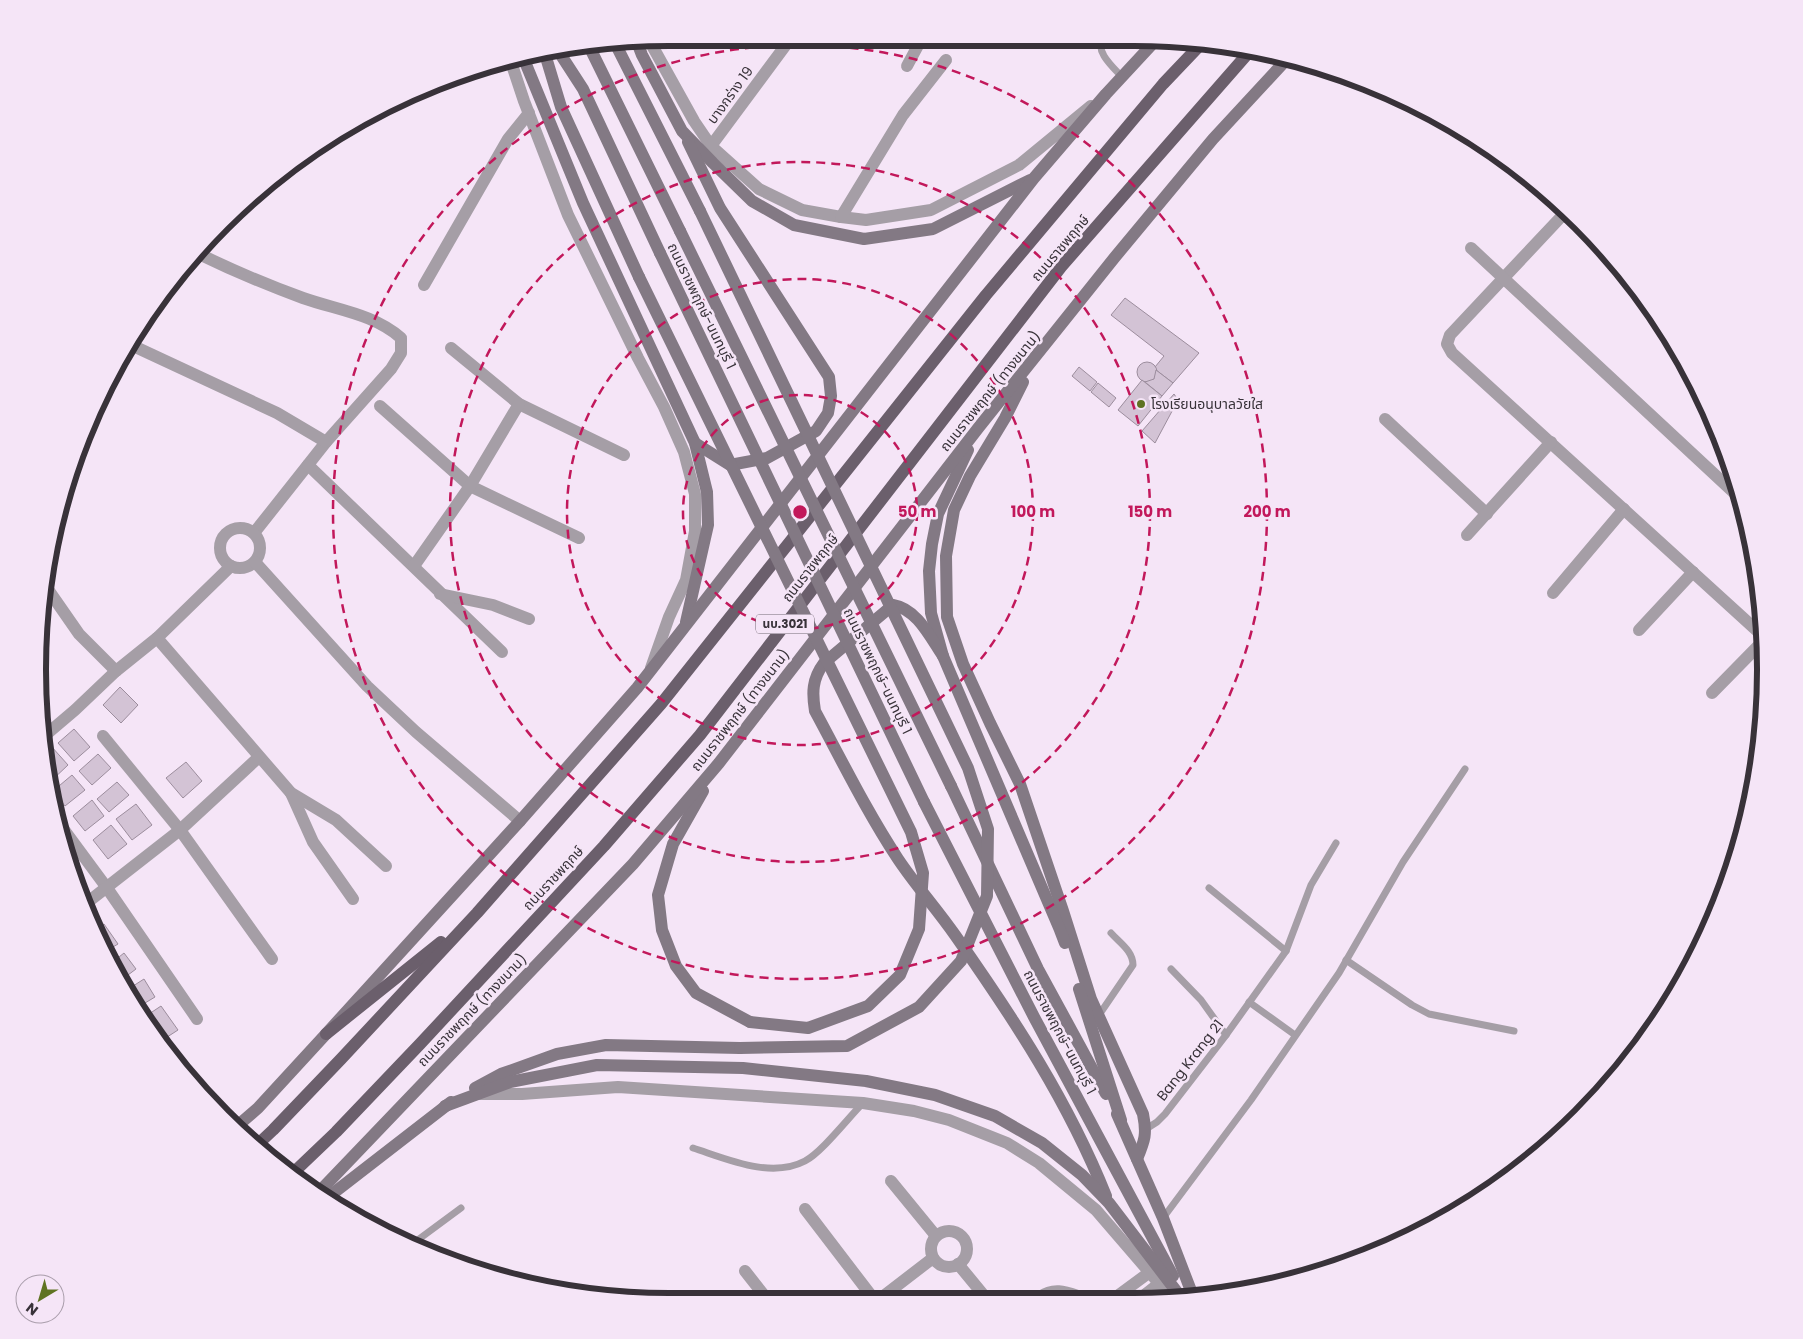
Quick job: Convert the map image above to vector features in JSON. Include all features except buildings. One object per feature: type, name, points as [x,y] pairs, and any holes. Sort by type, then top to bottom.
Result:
[{"type":"main road","points":[[242,1122],[258,1108],[520,821],[651,670],[1034,178],[1106,94],[1150,47]]},
{"type":"main road","points":[[639,48],[720,208],[829,377],[831,396],[828,413],[816,431],[767,458],[730,465],[695,443]]},
{"type":"main road","points":[[332,1194],[444,1106],[501,1074],[557,1054],[606,1045],[740,1048],[847,1046],[919,1008],[961,961],[987,896],[988,830],[968,768],[700,210],[618,49]]},
{"type":"main road","name":"ถนนราชพฤกษ์","points":[[262,1141],[476,913],[661,704],[986,295],[1163,84],[1195,50]]},
{"type":"main road","name":"ถนนราชพฤกษ์-นนทบุรี 1","points":[[592,52],[1038,968],[1120,1120],[1163,1218],[1190,1289]]},
{"type":"main road","name":"ถนนราชพฤกษ์-นนทบุรี 1","points":[[561,56],[583,90],[924,802],[1038,1026],[1179,1291]]},
{"type":"main road","name":"ถนนราชพฤกษ์","points":[[298,1170],[420,1044],[583,868],[700,735],[1061,267],[1245,57]]},
{"type":"main road","points":[[545,59],[561,107],[639,277],[911,832],[923,873],[919,929],[900,975],[868,1006],[808,1028],[750,1022],[696,993],[676,966],[662,930],[658,895],[673,844],[719,763]]},
{"type":"main road","points":[[525,63],[583,203],[695,443],[707,492],[708,525],[685,627]]},
{"type":"main road","name":"ถนนราชพฤกษ์ (ทางขนาน)","points":[[323,1188],[633,864],[719,763],[979,428],[1115,258],[1213,139],[1282,64]]},
{"type":"main road","points":[[682,131],[752,201],[794,225],[864,239],[933,229],[1034,178]]},
{"type":"main road","points":[[1033,361],[1005,418],[970,476],[954,510],[946,556],[946,616],[963,664],[1020,784],[1091,999],[1143,1114],[1146,1138],[1137,1159]]},
{"type":"main road","points":[[979,428],[938,514],[929,571],[930,613],[943,656],[1060,930],[1120,1120]]},
{"type":"main road","points":[[943,656],[912,614],[902,606],[893,605],[821,667],[814,682],[815,711],[892,849],[1014,1021],[1058,1093],[1089,1154],[1109,1203]]},
{"type":"main road","points":[[326,1034],[476,913]]},
{"type":"main road","points":[[444,1106],[510,1082],[598,1065],[743,1068],[866,1081],[935,1095],[995,1116],[1042,1143],[1082,1175],[1109,1203],[1178,1291]]},
{"type":"street","name":"บางกร่าง 19","points":[[711,146],[785,46]]},
{"type":"street","points":[[907,66],[918,46]]},
{"type":"street","points":[[653,47],[694,121],[711,146],[759,189],[802,210],[866,220],[931,210],[1019,165],[1106,94]]},
{"type":"street","points":[[841,217],[903,116],[946,60]]},
{"type":"street","points":[[513,66],[568,215],[664,407],[684,452],[694,494],[695,530],[686,580],[668,617],[651,670]]},
{"type":"street","points":[[424,285],[508,139],[529,113]]},
{"type":"street","points":[[1562,217],[1450,335],[1447,344],[1452,353],[1755,630]]},
{"type":"street","points":[[1471,248],[1730,489]]},
{"type":"street","points":[[204,256],[303,298],[372,319],[389,328],[401,338],[401,353],[391,369],[326,442],[254,533]]},
{"type":"street","points":[[136,347],[277,413],[326,442]]},
{"type":"street","points":[[451,348],[519,404],[624,455]]},
{"type":"street","points":[[414,566],[470,486],[519,404]]},
{"type":"street","points":[[380,406],[470,486],[579,538]]},
{"type":"street","points":[[1385,420],[1487,514]]},
{"type":"street","points":[[1467,535],[1551,442]]},
{"type":"street","points":[[308,465],[502,652]]},
{"type":"street","points":[[1553,593],[1624,509]]},
{"type":"street","points":[[244,528],[254,533],[260,542],[260,553],[255,562],[248,567],[239,568],[231,566],[222,558],[219,547],[223,536],[232,529],[244,528]]},
{"type":"street","points":[[255,562],[367,686],[416,732],[520,821]]},
{"type":"street","points":[[50,731],[116,671],[157,638],[231,566]]},
{"type":"street","points":[[1639,630],[1693,572]]},
{"type":"street","points":[[51,594],[79,634],[116,671]]},
{"type":"street","points":[[440,594],[493,605],[529,619]]},
{"type":"street","points":[[157,638],[291,793],[336,820],[386,866]]},
{"type":"street","points":[[1712,693],[1756,647]]},
{"type":"street","points":[[104,736],[180,830],[272,959]]},
{"type":"street","points":[[91,900],[180,830],[258,757]]},
{"type":"street","points":[[291,793],[313,842],[352,899]]},
{"type":"street","points":[[68,836],[107,888],[197,1019]]},
{"type":"street","points":[[476,1094],[522,1094],[618,1087],[863,1103],[914,1111],[948,1120],[1007,1143],[1039,1163],[1096,1210],[1166,1291]]},
{"type":"street","points":[[891,1181],[936,1236]]},
{"type":"street","points":[[805,1209],[869,1293]]},
{"type":"street","points":[[946,1231],[952,1231],[963,1238],[967,1249],[966,1255],[958,1264],[947,1267],[942,1266],[933,1258],[931,1246],[936,1236],[946,1231]]},
{"type":"street","points":[[888,1293],[933,1258]]},
{"type":"street","points":[[958,1264],[982,1293]]},
{"type":"street","points":[[745,1271],[762,1293]]},
{"type":"street","points":[[1121,1293],[1150,1272]]},
{"type":"street","points":[[1148,1292],[1160,1283]]},
{"type":"street","points":[[1047,1293],[1055,1291],[1069,1293]]},
{"type":"lane","points":[[1101,46],[1101,51],[1122,77]]},
{"type":"lane","points":[[1163,1218],[1251,1100],[1346,960],[1403,862],[1465,770]]},
{"type":"lane","name":"Bang Krang 21","points":[[1146,1129],[1165,1114],[1226,1035],[1286,952],[1311,885],[1336,843]]},
{"type":"lane","points":[[1209,888],[1286,952]]},
{"type":"lane","points":[[1099,1015],[1132,965],[1133,958],[1110,933]]},
{"type":"lane","points":[[1346,960],[1412,1005],[1429,1014],[1514,1031]]},
{"type":"lane","points":[[1172,969],[1201,1000],[1226,1035]]},
{"type":"lane","points":[[1250,1002],[1295,1035]]},
{"type":"lane","points":[[693,1148],[741,1163],[772,1169],[788,1168],[806,1161],[817,1152],[863,1103]]},
{"type":"lane","points":[[419,1239],[461,1208]]},
{"type":"place","name":"โรงเรียนอนุบาลวัยใส","points":[[1141,404]]}]
